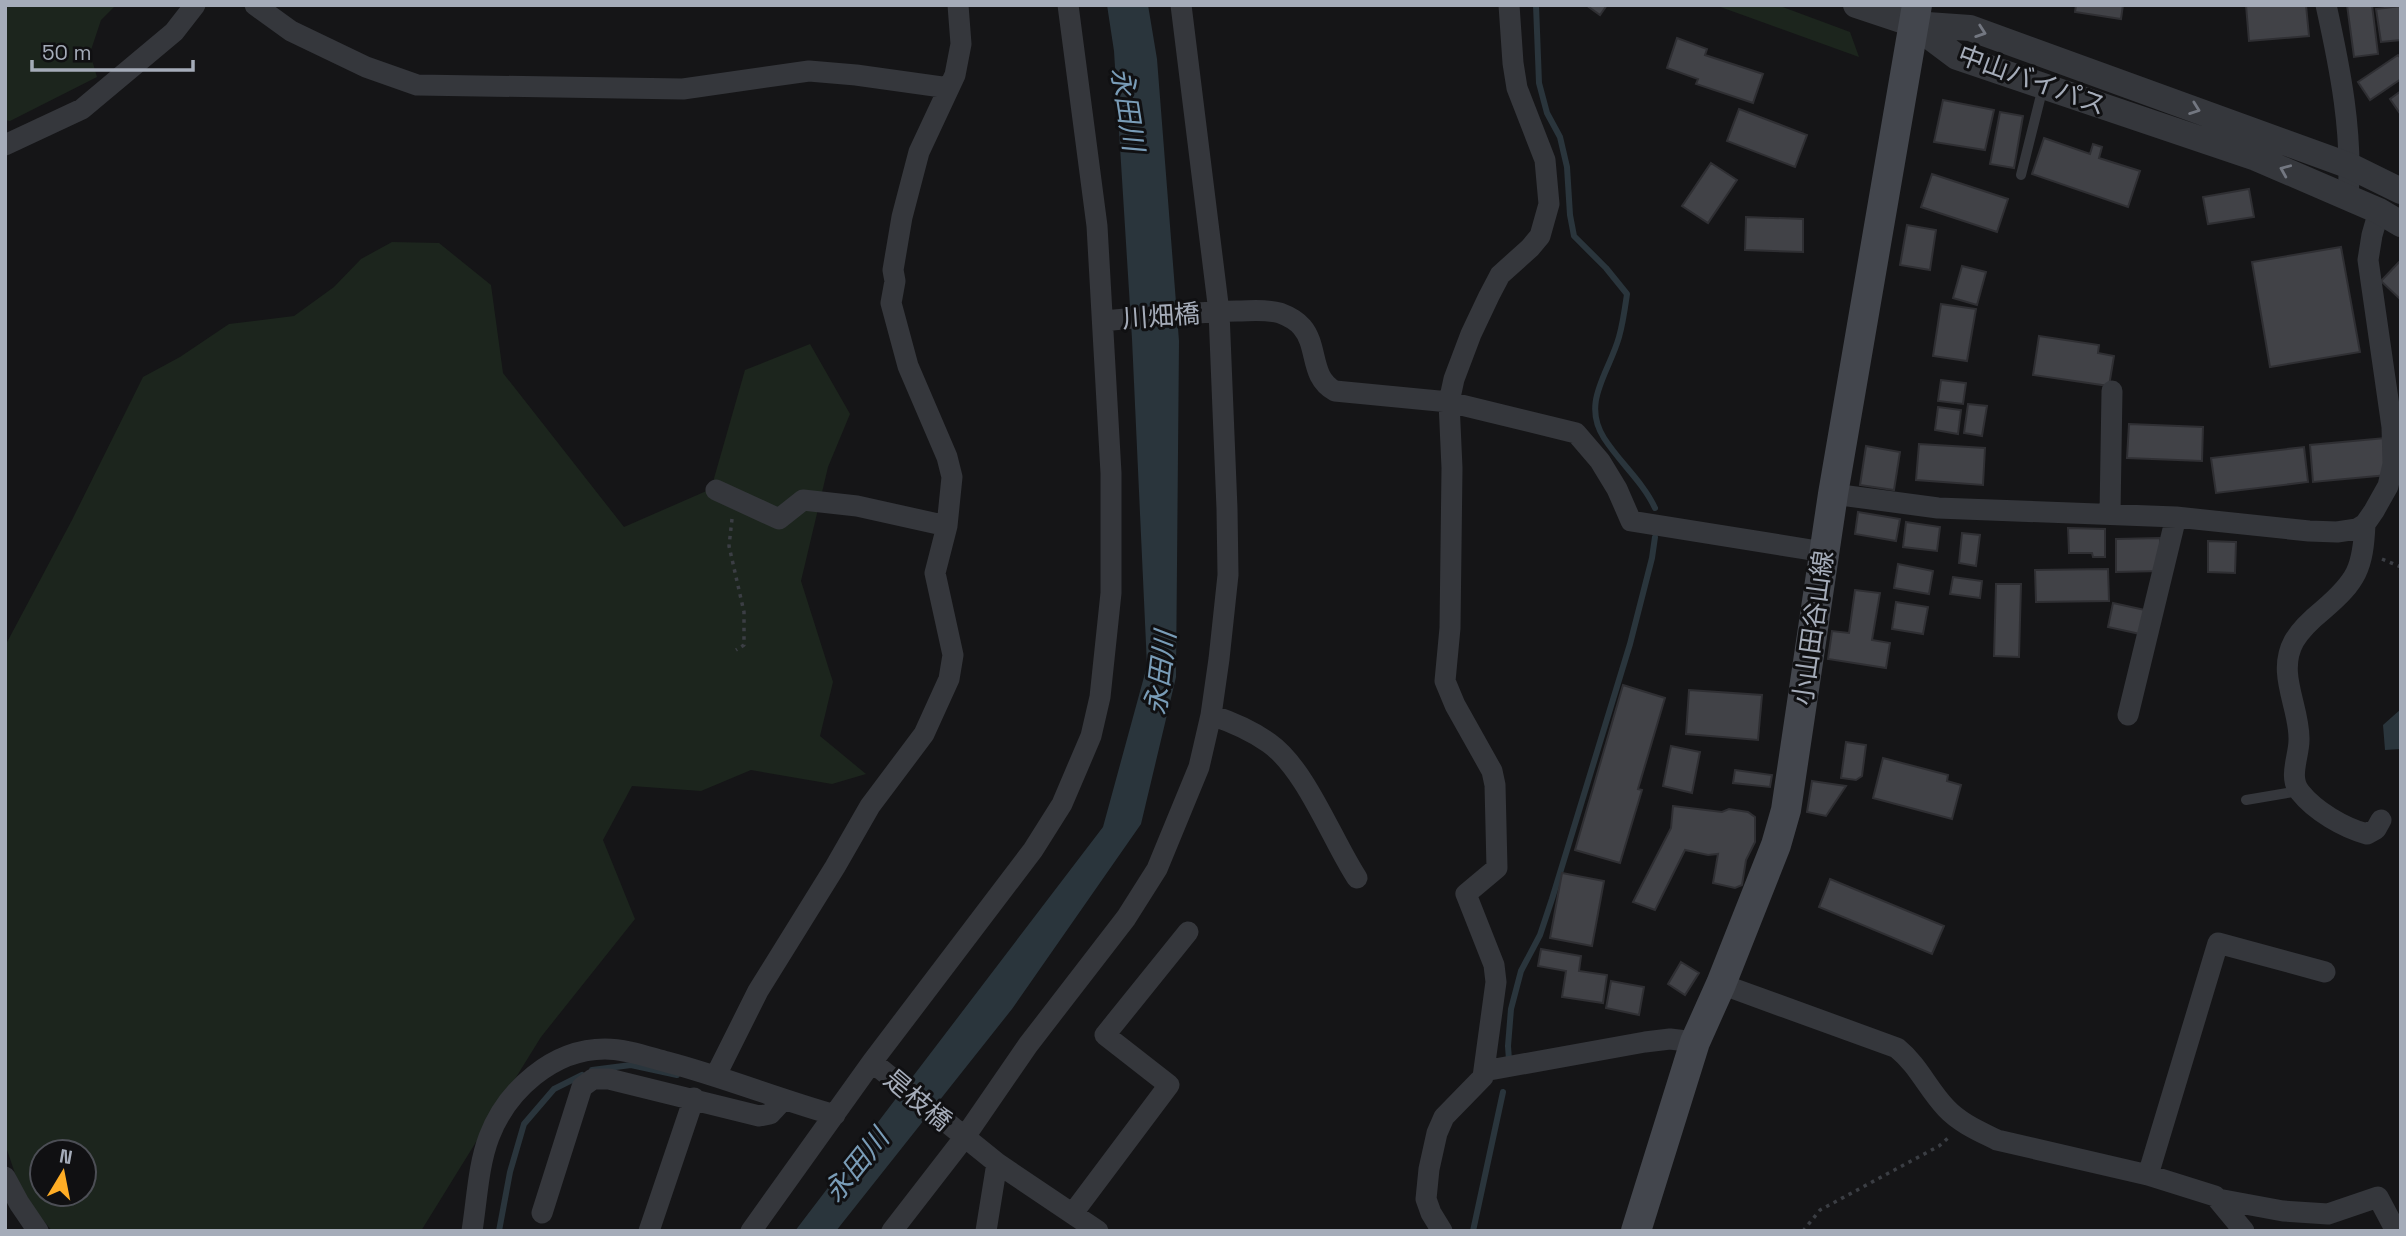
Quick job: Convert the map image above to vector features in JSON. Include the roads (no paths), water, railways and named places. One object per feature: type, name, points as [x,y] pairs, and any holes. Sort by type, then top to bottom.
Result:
[{"type":"main road","name":"小山田谷山線","points":[[1636,1231],[1695,1042],[1776,845],[1786,810],[1833,494],[1915,15]]},
{"type":"street","points":[[5,145],[82,109],[174,32],[195,5]]},
{"type":"street","points":[[255,5],[291,31],[366,67],[417,85],[682,89],[809,71],[949,88]]},
{"type":"street","points":[[716,1075],[758,991],[870,806],[924,734],[949,679],[953,655],[950,631],[938,596],[935,573],[947,526],[952,477],[947,457],[908,366],[891,303],[895,281],[892,270],[919,152],[955,75],[961,44],[958,5]]},
{"type":"street","points":[[751,1231],[872,1062],[1033,850],[1062,804],[1091,736],[1100,697],[1111,593],[1111,473],[1097,226],[1068,5]]},
{"type":"street","points":[[892,1231],[964,1138],[1028,1045],[1126,918],[1157,869],[1199,767],[1211,715],[1228,575],[1225,434],[1219,312],[1181,5]]},
{"type":"street","points":[[1442,1231],[1426,1199],[1429,1169],[1437,1133],[1444,1117],[1483,1077],[1496,982],[1494,965],[1466,894],[1497,867],[1495,785],[1492,771],[1455,705],[1445,681],[1450,628],[1449,402],[1454,379],[1489,296],[1500,275],[1531,248],[1540,236],[1549,204],[1545,160],[1517,88],[1509,5]]},
{"type":"street","points":[[1856,5],[1915,15]]},
{"type":"street","points":[[2326,5],[2338,60],[2350,166],[2348,197]]},
{"type":"street","name":"中山バイパス","points":[[1915,15],[1957,57],[2256,158],[2390,217]]},
{"type":"street","name":"中山バイパス","points":[[1915,15],[1970,28],[2350,166],[2401,191]]},
{"type":"street","points":[[1833,494],[1938,508],[2176,517],[2259,527],[2337,532],[2357,529],[2365,524],[2388,486],[2393,464],[2392,427],[2368,260],[2372,234],[2390,217]]},
{"type":"street","name":"川畑橋","points":[[1103,321],[1219,312],[1265,310],[1280,313],[1304,328],[1321,378],[1325,386],[1335,391],[1449,402],[1576,433],[1600,461],[1617,489],[1631,521],[1824,552]]},
{"type":"street","points":[[2110,514],[2112,391]]},
{"type":"street","points":[[716,490],[779,519],[803,500],[857,506],[947,526]]},
{"type":"street","points":[[2128,715],[2176,517]]},
{"type":"street","points":[[2365,524],[2364,551],[2358,573],[2342,594],[2309,621],[2294,642],[2288,660],[2288,688],[2296,715],[2299,741],[2294,765],[2299,791],[2321,810],[2352,830],[2367,834],[2376,830],[2381,820]]},
{"type":"street","points":[[1211,715],[1239,724],[1272,745],[1308,789],[1357,878]]},
{"type":"street","points":[[1073,1213],[1170,1085],[1105,1035],[1188,932]]},
{"type":"street","points":[[2148,1175],[2218,943],[2326,972]]},
{"type":"street","points":[[1721,984],[1897,1048],[1912,1060],[1945,1107],[1966,1124],[1997,1140],[2148,1175],[2215,1196],[2244,1231]]},
{"type":"street","points":[[1484,1071],[1645,1042],[1670,1039],[1695,1042]]},
{"type":"street","points":[[472,1231],[489,1136],[503,1112],[522,1087],[545,1066],[579,1052],[606,1049],[638,1055],[716,1075],[783,1100],[835,1115]]},
{"type":"street","name":"是枝橋","points":[[872,1062],[997,1163],[1098,1231]]},
{"type":"street","points":[[542,1213],[582,1087],[593,1079],[609,1079],[759,1116],[770,1114],[783,1100]]},
{"type":"street","points":[[649,1231],[694,1098]]},
{"type":"street","points":[[986,1231],[997,1163]]},
{"type":"street","points":[[5,1177],[38,1231]]},
{"type":"street","points":[[2218,1199],[2283,1210],[2328,1214],[2378,1197],[2396,1231]]},
{"type":"lane","points":[[2021,175],[2043,87]]},
{"type":"lane","points":[[2246,800],[2299,791]]},
{"type":"water","name":"永田川","points":[[1107,5],[1148,5],[1157,59],[1179,341],[1176,677],[1141,824],[1012,1009],[836,1231],[795,1231],[1103,827],[1147,666],[1132,339],[1114,51]]},
{"type":"water","points":[[2401,709],[2401,749],[2385,750],[2383,725]]},
{"type":"waterway","points":[[1536,5],[1539,83],[1547,113],[1560,137],[1567,167],[1574,236],[1627,294],[1619,337],[1596,400],[1598,425],[1604,438],[1655,508]]},
{"type":"waterway","points":[[1509,1060],[1511,1009],[1521,971],[1540,935],[1552,899],[1630,644],[1655,537]]},
{"type":"waterway","points":[[592,1070],[631,1065],[677,1075]]},
{"type":"waterway","points":[[499,1231],[510,1172],[524,1124],[554,1089],[582,1075]]},
{"type":"waterway","points":[[1473,1231],[1503,1092]]}]
